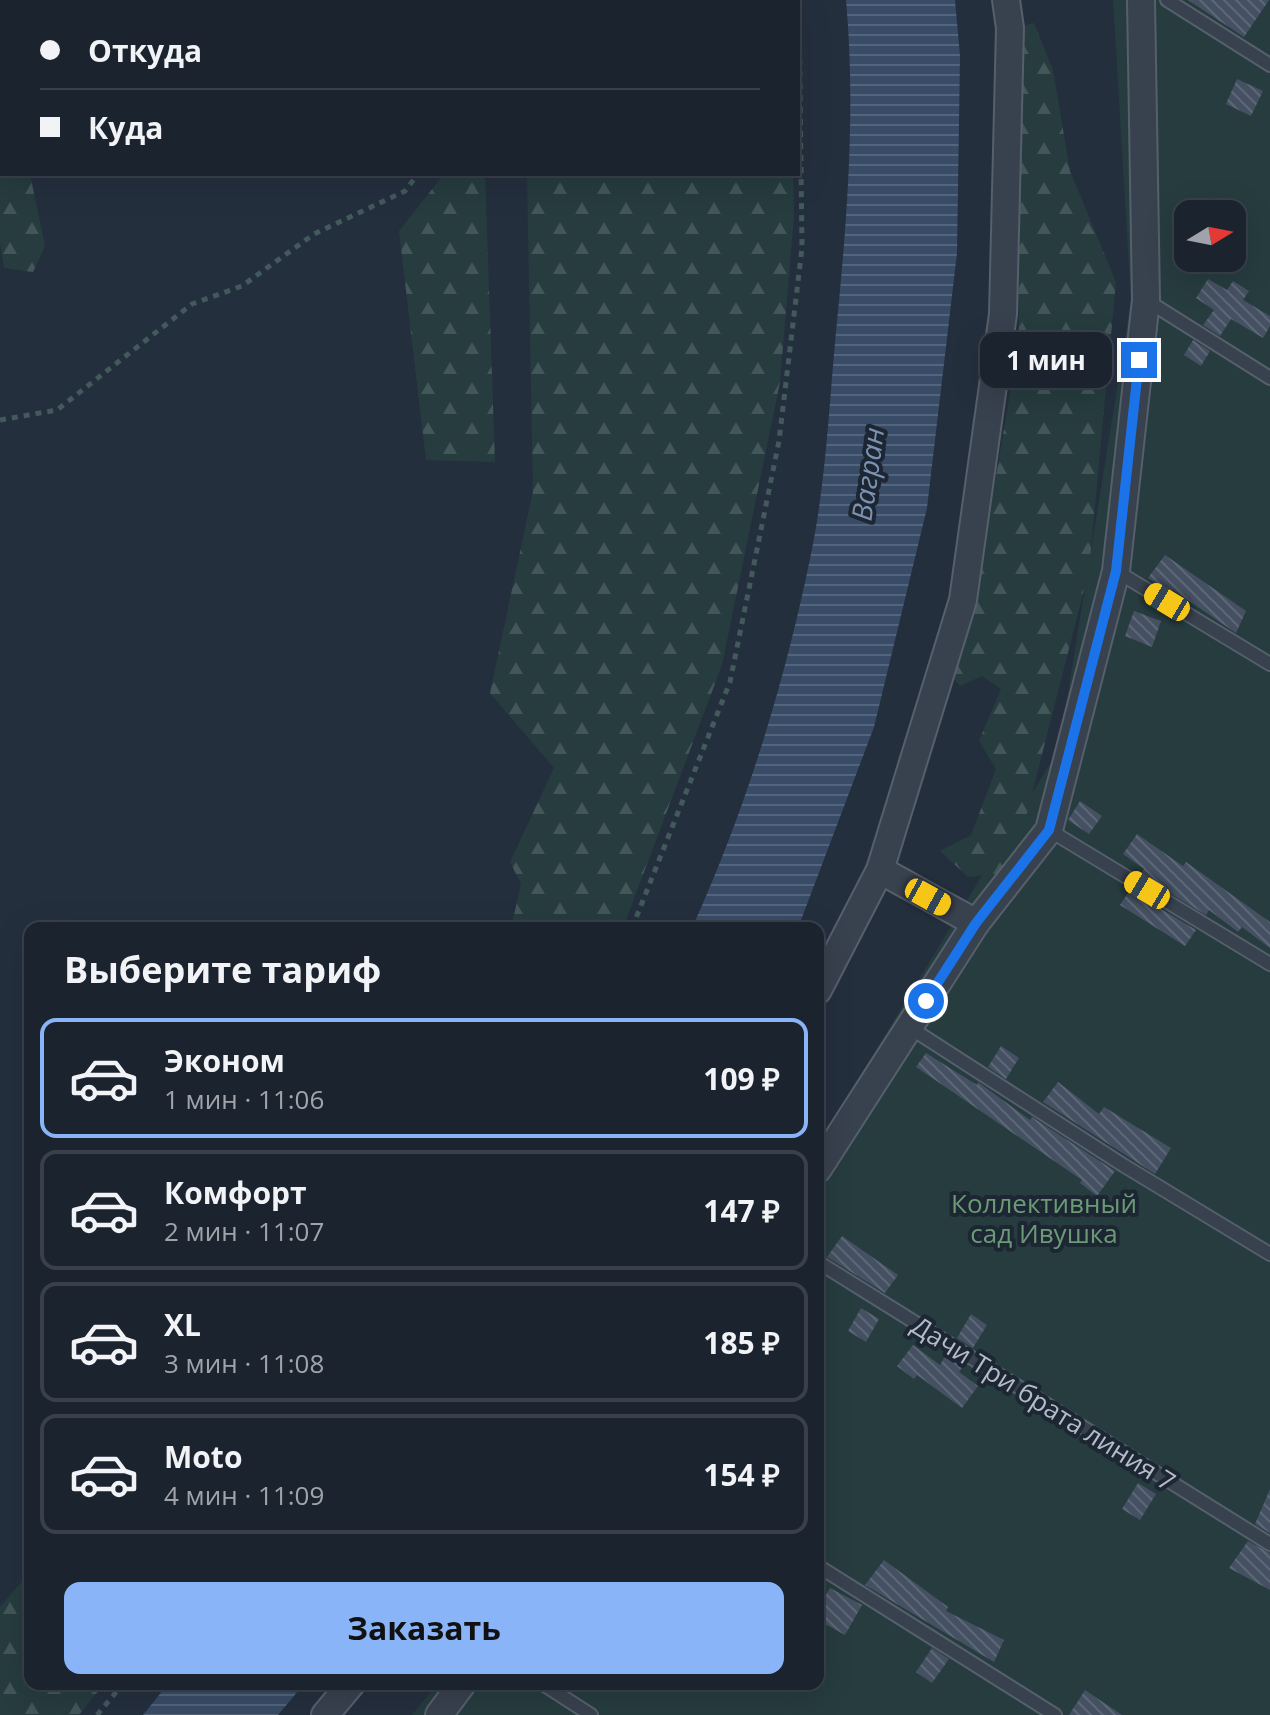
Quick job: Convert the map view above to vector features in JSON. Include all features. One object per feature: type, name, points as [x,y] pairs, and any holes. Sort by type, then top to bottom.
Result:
[{"type":"street","points":[[824,978],[880,870],[963,600],[1003,314],[1010,28],[1006,0]]},
{"type":"street","points":[[824,1160],[976,923],[1049,830],[1116,571],[1146,300],[1141,0]]},
{"type":"street","points":[[880,870],[976,923]]},
{"type":"street","points":[[325,1715],[346,1690]]},
{"type":"street","points":[[439,1715],[458,1690]]},
{"type":"lane","points":[[1167,0],[1270,65]]},
{"type":"lane","points":[[1146,300],[1270,378]]},
{"type":"lane","points":[[1116,571],[1270,664]]},
{"type":"lane","points":[[1049,830],[1270,964]]},
{"type":"lane","points":[[909,1027],[1270,1254]]},
{"type":"lane","name":"Дачи Три брата линия 7","points":[[824,1266],[1270,1544]]},
{"type":"lane","points":[[824,1570],[1055,1715]]},
{"type":"lane","points":[[552,1690],[591,1715]]},
{"type":"path","points":[[634,922],[730,682],[779,441],[802,248],[800,83]]},
{"type":"path","points":[[0,420],[57,410],[192,304],[242,286],[314,234],[405,191],[416,176]]},
{"type":"path","points":[[97,1715],[118,1690]]},
{"type":"green space","name":"Коллективный сад Ивушка","points":[[1113,0],[1270,0],[1270,1715],[412,1715],[432,1690],[824,1690],[824,1135],[1059,749],[1131,301]]},
{"type":"green space","points":[[1034,23],[1053,70],[1070,171],[1116,282],[1089,570],[1022,833],[1000,874],[968,877],[940,851],[971,835],[996,769],[979,741],[1001,689],[982,676],[960,686],[950,674],[985,540],[1019,341],[1015,28]]},
{"type":"green space","points":[[0,176],[30,176],[45,246],[33,272],[4,268],[0,242]]},
{"type":"green space","points":[[442,176],[485,176],[495,462],[426,460],[399,231]]},
{"type":"green space","points":[[527,176],[793,176],[794,216],[780,382],[722,665],[625,922],[512,922],[521,884],[510,862],[554,768],[490,693],[533,491]]},
{"type":"green space","points":[[24,1579],[24,1690],[99,1690],[79,1715],[0,1715],[0,1607]]},
{"type":"water","name":"Вагран","points":[[846,0],[955,0],[960,56],[957,253],[927,508],[874,727],[800,922],[695,922],[730,837],[762,744],[801,602],[816,527],[847,208],[849,41]]},
{"type":"water","points":[[163,1690],[299,1690],[278,1715],[143,1715]]},
{"type":"building","points":[[1188,0],[1269,0],[1244,37]]},
{"type":"building","points":[[1237,79],[1263,91],[1251,116],[1226,104]]},
{"type":"building","points":[[1208,279],[1227,290],[1233,281],[1249,291],[1243,300],[1270,316],[1270,326],[1263,338],[1231,319],[1220,336],[1203,325],[1214,310],[1196,298]]},
{"type":"building","points":[[1193,340],[1210,351],[1201,366],[1184,355]]},
{"type":"building","points":[[1165,555],[1246,611],[1236,633],[1173,590],[1171,594],[1148,578]]},
{"type":"building","points":[[1134,611],[1161,621],[1152,647],[1125,636]]},
{"type":"building","points":[[1080,801],[1102,816],[1089,834],[1068,820]]},
{"type":"building","points":[[1137,834],[1183,866],[1186,862],[1270,922],[1270,948],[1242,927],[1238,932],[1209,910],[1206,915],[1140,875],[1144,869],[1123,854]]},
{"type":"building","points":[[1130,890],[1196,930],[1185,946],[1120,905]]},
{"type":"building","points":[[1001,1046],[1019,1058],[1006,1079],[988,1067]]},
{"type":"building","points":[[926,1053],[977,1085],[978,1082],[1030,1120],[1032,1117],[1115,1171],[1097,1196],[1080,1183],[1082,1180],[916,1067]]},
{"type":"building","points":[[1058,1082],[1099,1114],[1104,1107],[1171,1148],[1155,1174],[1043,1102]]},
{"type":"building","points":[[842,1236],[898,1275],[885,1293],[827,1257]]},
{"type":"building","points":[[861,1308],[879,1319],[866,1342],[848,1331]]},
{"type":"building","points":[[971,1314],[987,1325],[973,1348],[957,1338]]},
{"type":"building","points":[[913,1345],[940,1365],[947,1353],[964,1364],[959,1372],[978,1386],[962,1408],[917,1375],[914,1379],[897,1366]]},
{"type":"building","points":[[1138,1483],[1156,1494],[1140,1520],[1122,1509]]},
{"type":"building","points":[[1270,1489],[1270,1533],[1255,1524]]},
{"type":"building","points":[[1248,1541],[1270,1553],[1270,1590],[1229,1568]]},
{"type":"building","points":[[884,1560],[948,1607],[946,1611],[1004,1640],[994,1662],[865,1585]]},
{"type":"building","points":[[830,1588],[862,1605],[845,1635],[824,1623],[824,1598]]},
{"type":"building","points":[[932,1648],[949,1659],[932,1683],[916,1672]]},
{"type":"building","points":[[1085,1690],[1122,1715],[1069,1715]]},
{"type":"route","points":[[926,1001],[976,923],[1049,830],[1116,571],[1139,360]]}]
